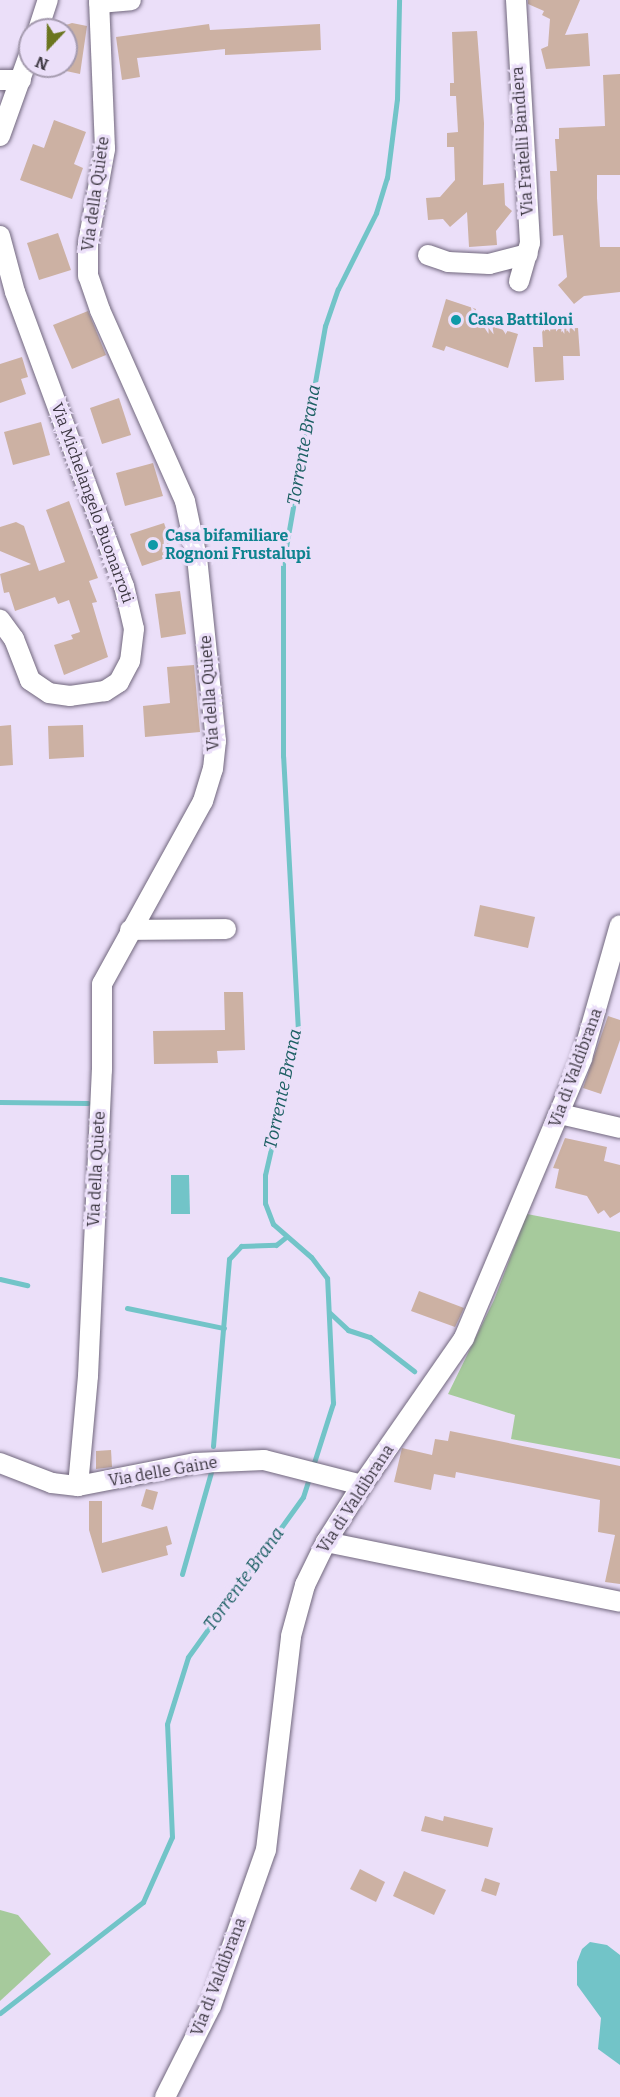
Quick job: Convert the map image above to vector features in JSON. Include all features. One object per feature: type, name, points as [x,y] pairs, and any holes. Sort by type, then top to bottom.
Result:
[{"type":"street","points":[[42,18],[48,0]]},
{"type":"street","name":"Via della Quiete","points":[[78,1486],[88,1376],[102,1070],[102,984],[203,801],[213,769],[216,733],[197,558],[186,501],[100,310],[88,276],[88,243],[105,149],[99,2],[131,0]]},
{"type":"street","name":"Via Fratelli Bandiera","points":[[516,0],[528,254],[519,281]]},
{"type":"street","points":[[0,80],[21,80],[0,136]]},
{"type":"street","name":"Via Michelangelo Buonarroti","points":[[0,236],[15,292],[124,586],[134,629],[130,661],[119,681],[105,691],[70,696],[49,693],[30,680],[15,639],[0,620]]},
{"type":"street","points":[[428,255],[448,262],[489,264],[528,254]]},
{"type":"street","name":"Via di Valdibrana","points":[[165,2097],[211,2006],[266,1850],[293,1621],[305,1585],[326,1542],[362,1485],[464,1338],[560,1114],[596,1016],[620,925]]},
{"type":"street","points":[[130,930],[226,929]]},
{"type":"street","points":[[560,1114],[620,1128]]},
{"type":"street","name":"Via delle Gaine","points":[[0,1463],[52,1483],[78,1486],[219,1461],[264,1460],[299,1466],[362,1485]]},
{"type":"street","points":[[326,1542],[620,1602]]},
{"type":"shaded area","points":[[171,1175],[189,1175],[190,1214],[171,1214]]},
{"type":"shaded area","points":[[527,1214],[620,1232],[620,1459],[511,1439],[515,1415],[448,1394],[494,1300]]},
{"type":"shaded area","points":[[0,1910],[18,1915],[51,1954],[0,2001]]},
{"type":"shaded area","points":[[590,1942],[607,1945],[620,1955],[620,2065],[598,2049],[601,2018],[577,1985],[577,1962],[582,1949]]},
{"type":"building","points":[[528,0],[580,0],[565,35],[588,33],[590,66],[546,69],[541,49],[548,46],[550,19],[542,15],[544,11],[528,4]]},
{"type":"building","points":[[78,24],[87,26],[80,74],[78,74]]},
{"type":"building","points":[[209,24],[210,30],[320,24],[321,50],[225,55],[225,49],[137,58],[140,77],[122,80],[116,37]]},
{"type":"building","points":[[477,31],[484,123],[483,185],[504,183],[505,205],[512,211],[496,231],[497,245],[469,247],[467,212],[450,227],[443,219],[428,220],[426,198],[440,197],[455,180],[454,147],[447,147],[447,133],[458,132],[456,96],[450,96],[450,83],[454,83],[452,32]]},
{"type":"building","points":[[620,74],[620,175],[597,175],[597,198],[600,247],[620,247],[620,292],[584,296],[574,304],[558,285],[567,277],[563,235],[553,236],[550,171],[557,171],[555,139],[559,139],[559,128],[605,126],[603,75]]},
{"type":"building","points":[[54,120],[86,132],[74,164],[83,168],[72,199],[20,180],[33,144],[44,148]]},
{"type":"building","points":[[58,233],[71,270],[39,280],[27,243]]},
{"type":"building","points":[[446,299],[476,309],[473,321],[518,334],[508,368],[446,346],[444,351],[432,347]]},
{"type":"building","points":[[88,311],[106,355],[72,369],[53,325]]},
{"type":"building","points":[[578,328],[580,356],[563,356],[564,380],[535,382],[533,347],[543,347],[542,330]]},
{"type":"building","points":[[22,357],[28,377],[21,379],[26,394],[0,403],[0,364]]},
{"type":"building","points":[[119,398],[131,435],[102,444],[90,408]]},
{"type":"building","points":[[41,422],[50,455],[13,465],[4,432]]},
{"type":"building","points":[[153,463],[163,496],[125,506],[116,473]]},
{"type":"building","points":[[69,501],[98,578],[89,581],[97,602],[92,603],[108,657],[64,675],[54,645],[73,639],[71,635],[80,632],[69,600],[58,604],[55,597],[15,611],[9,592],[4,593],[0,574],[31,564],[0,551],[0,527],[16,522],[24,526],[39,571],[65,562],[46,510]]},
{"type":"building","name":"Casa bifamiliare Rognoni Frustalupi","points":[[164,523],[175,555],[142,566],[130,534]]},
{"type":"building","points":[[180,591],[186,634],[161,638],[155,594]]},
{"type":"building","points":[[194,665],[200,732],[145,737],[143,706],[170,703],[167,667]]},
{"type":"building","points":[[11,725],[13,765],[0,766],[0,726]]},
{"type":"building","points":[[83,725],[84,757],[49,759],[48,726]]},
{"type":"building","points":[[480,905],[535,917],[528,948],[474,936]]},
{"type":"building","points":[[224,992],[243,992],[245,1050],[217,1051],[218,1063],[154,1064],[153,1031],[225,1030]]},
{"type":"building","points":[[608,1016],[620,1020],[620,1040],[601,1094],[583,1088]]},
{"type":"building","points":[[565,1138],[607,1147],[604,1161],[620,1165],[620,1212],[610,1218],[604,1210],[598,1214],[587,1196],[555,1188],[559,1169],[553,1168]]},
{"type":"building","points":[[419,1291],[464,1308],[455,1327],[411,1311]]},
{"type":"building","points":[[450,1431],[620,1466],[620,1584],[605,1582],[615,1535],[598,1532],[600,1500],[456,1472],[455,1478],[434,1474],[431,1490],[394,1482],[402,1448],[432,1455],[435,1439],[448,1441]]},
{"type":"building","points":[[111,1450],[112,1467],[96,1469],[96,1451]]},
{"type":"building","points":[[146,1489],[158,1492],[153,1510],[141,1506]]},
{"type":"building","points":[[89,1501],[102,1501],[102,1543],[167,1526],[172,1544],[166,1546],[168,1555],[102,1573],[89,1530]]},
{"type":"building","points":[[425,1816],[443,1821],[444,1816],[493,1828],[488,1847],[421,1831]]},
{"type":"building","points":[[360,1869],[385,1882],[376,1902],[350,1889]]},
{"type":"building","points":[[404,1871],[446,1890],[434,1915],[393,1896]]},
{"type":"building","points":[[485,1878],[500,1883],[496,1896],[481,1891]]},
{"type":"waterway","name":"Torrente Brana","points":[[0,2013],[143,1902],[172,1837],[167,1724],[188,1657],[303,1497],[333,1403],[327,1278],[311,1257],[273,1224],[265,1203],[265,1175],[298,1031],[283,756],[283,564],[325,326],[338,289],[376,213],[387,178],[397,99],[399,0]]},
{"type":"waterway","points":[[0,1102],[88,1103]]},
{"type":"waterway","points":[[213,1446],[229,1259],[241,1246],[276,1245],[286,1237]]},
{"type":"waterway","points":[[0,1279],[27,1285]]},
{"type":"waterway","points":[[127,1308],[224,1328]]},
{"type":"waterway","points":[[330,1313],[348,1330],[370,1337],[414,1371]]},
{"type":"waterway","points":[[182,1574],[211,1472]]},
{"type":"place","name":"Casa Battiloni","points":[[456,320]]},
{"type":"place","name":"Casa bifamiliare Rognoni Frustalupi","points":[[153,545]]}]
